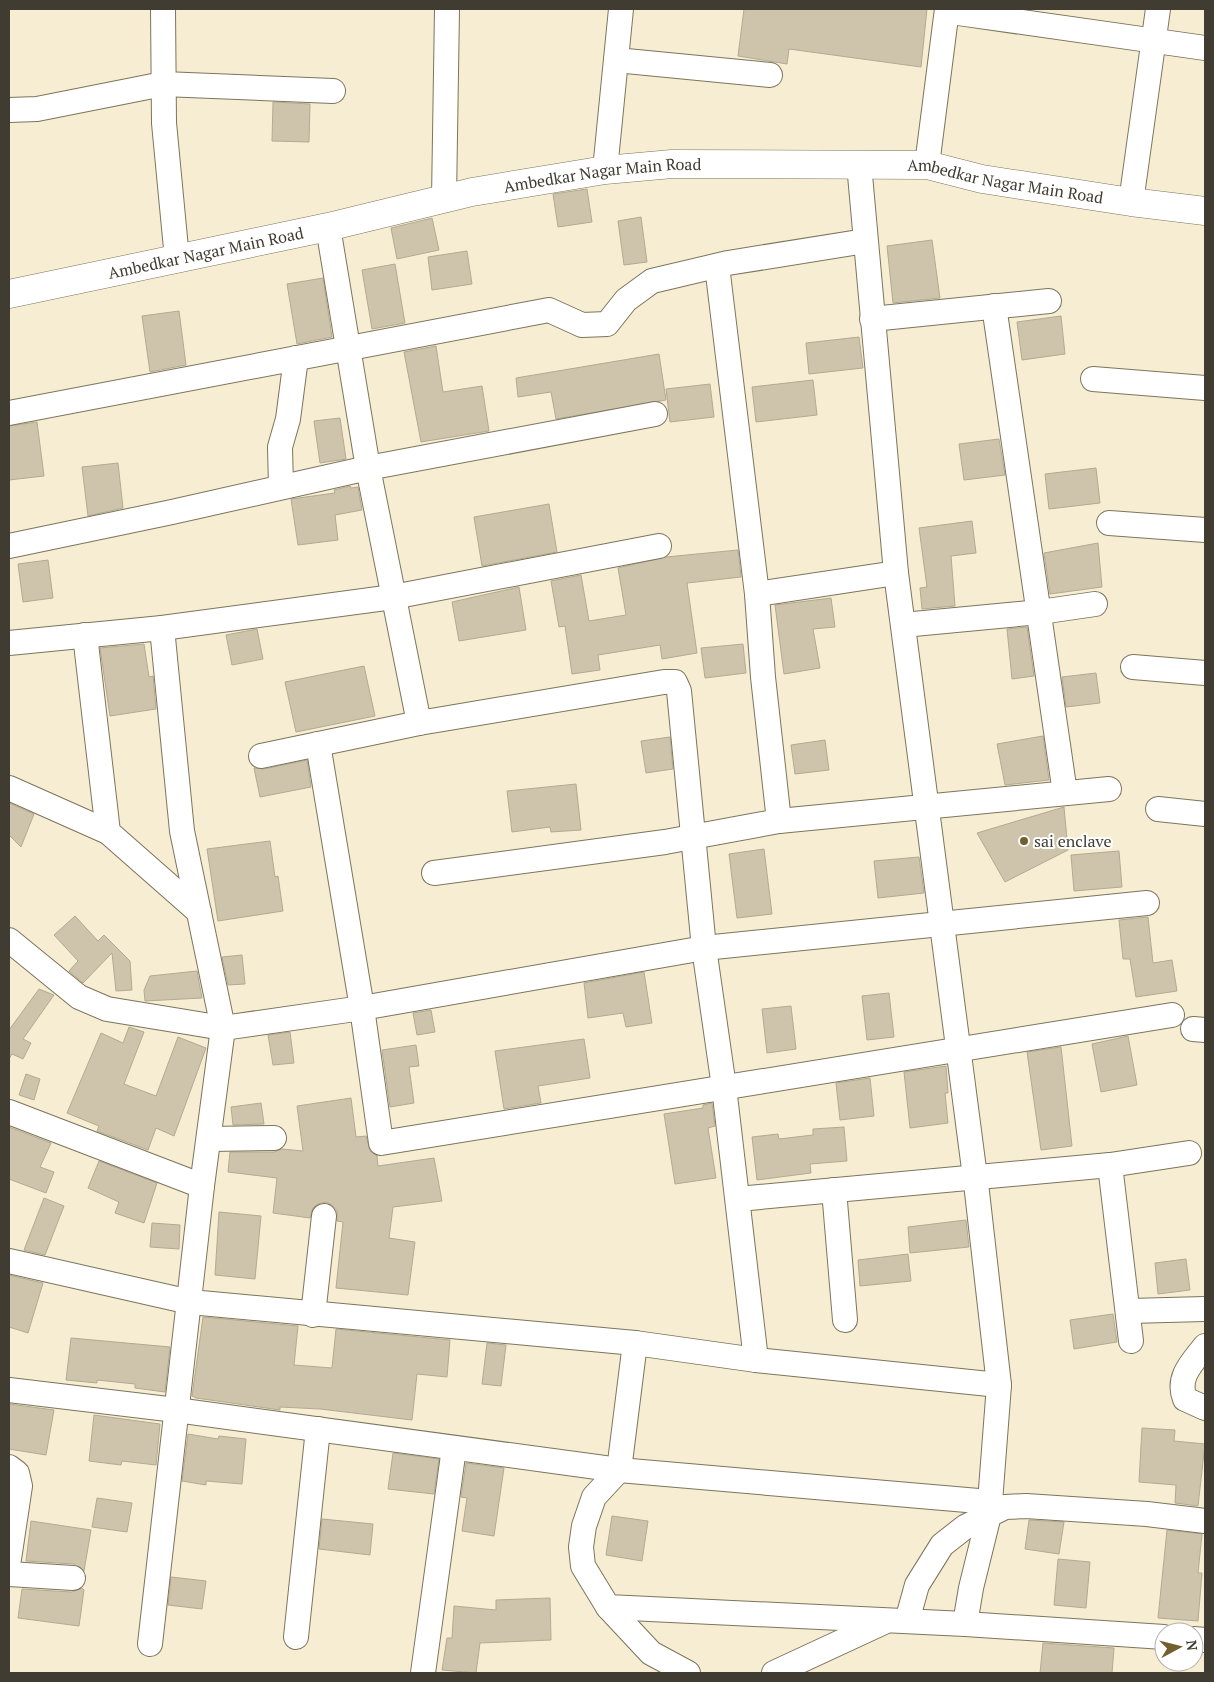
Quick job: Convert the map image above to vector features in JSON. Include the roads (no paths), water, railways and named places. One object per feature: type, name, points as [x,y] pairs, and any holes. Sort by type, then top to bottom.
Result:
[{"type":"street","points":[[163,9],[164,124],[177,259]]},
{"type":"street","points":[[444,199],[447,9]]},
{"type":"street","points":[[604,170],[621,9]]},
{"type":"street","points":[[1131,202],[1158,9]]},
{"type":"street","points":[[928,165],[952,11],[1153,42],[1205,48]]},
{"type":"street","points":[[616,60],[770,75]]},
{"type":"street","points":[[9,110],[37,109],[164,84],[333,91]]},
{"type":"street","name":"Ambedkar Nagar Main Road","points":[[9,294],[177,259],[444,199],[604,170],[699,163],[928,165],[982,179],[1131,202],[1205,211]]},
{"type":"street","points":[[859,164],[896,573],[975,1177],[999,1385],[990,1509],[971,1588],[965,1624]]},
{"type":"street","points":[[328,226],[368,468],[419,723]]},
{"type":"street","points":[[9,413],[549,310],[582,325],[607,324],[626,300],[652,281],[728,263],[865,241]]},
{"type":"street","points":[[717,266],[757,594],[763,677],[779,821]]},
{"type":"street","points":[[872,319],[1049,300]]},
{"type":"street","points":[[994,306],[1065,793]]},
{"type":"street","points":[[281,488],[280,447],[288,419],[296,358]]},
{"type":"street","points":[[1093,379],[1205,388]]},
{"type":"street","points":[[9,546],[368,468],[655,414]]},
{"type":"street","points":[[1109,523],[1205,530]]},
{"type":"street","points":[[9,643],[162,628],[393,597],[659,546]]},
{"type":"street","points":[[757,594],[896,573]]},
{"type":"street","points":[[903,625],[1040,612],[1095,604]]},
{"type":"street","points":[[150,1644],[202,1186],[210,1138],[223,1028],[182,831],[162,628]]},
{"type":"street","points":[[84,635],[108,832]]},
{"type":"street","points":[[1133,667],[1205,673]]},
{"type":"street","points":[[260,756],[419,723],[664,682],[675,682],[679,691],[704,948],[724,1087],[756,1360]]},
{"type":"street","points":[[318,744],[362,1008],[381,1144],[1172,1015]]},
{"type":"street","points":[[9,788],[108,832],[199,912]]},
{"type":"street","points":[[434,874],[692,838],[779,821],[1109,789]]},
{"type":"street","points":[[1158,809],[1205,814]]},
{"type":"street","points":[[9,940],[79,997],[107,1009],[223,1028],[362,1008],[704,948],[1147,903]]},
{"type":"street","points":[[9,1112],[202,1186]]},
{"type":"street","points":[[210,1138],[274,1138]]},
{"type":"street","points":[[738,1199],[1110,1165],[1189,1153]]},
{"type":"street","points":[[1110,1165],[1129,1311],[1131,1341]]},
{"type":"street","points":[[834,1190],[845,1320]]},
{"type":"street","points":[[313,1315],[324,1216]]},
{"type":"street","points":[[9,1261],[190,1302],[635,1344],[756,1360],[999,1385]]},
{"type":"street","points":[[1129,1311],[1205,1309]]},
{"type":"street","points":[[635,1344],[619,1470],[594,1497],[584,1526],[581,1547],[583,1566],[608,1607],[651,1653],[688,1673]]},
{"type":"street","points":[[1205,1346],[1184,1375],[1181,1384],[1184,1399],[1205,1408]]},
{"type":"street","points":[[9,1390],[176,1410],[619,1470],[990,1509],[1026,1506],[1147,1514],[1205,1521]]},
{"type":"street","points":[[296,1637],[318,1429]]},
{"type":"street","points":[[423,1673],[454,1448]]},
{"type":"street","points":[[9,1467],[17,1473],[20,1486],[9,1559]]},
{"type":"street","points":[[774,1673],[898,1620],[942,1545],[990,1509]]},
{"type":"street","points":[[9,1574],[73,1578]]},
{"type":"street","points":[[608,1607],[898,1620],[1154,1636]]},
{"type":"place","name":"sai enclave","points":[[1024,841]]}]
